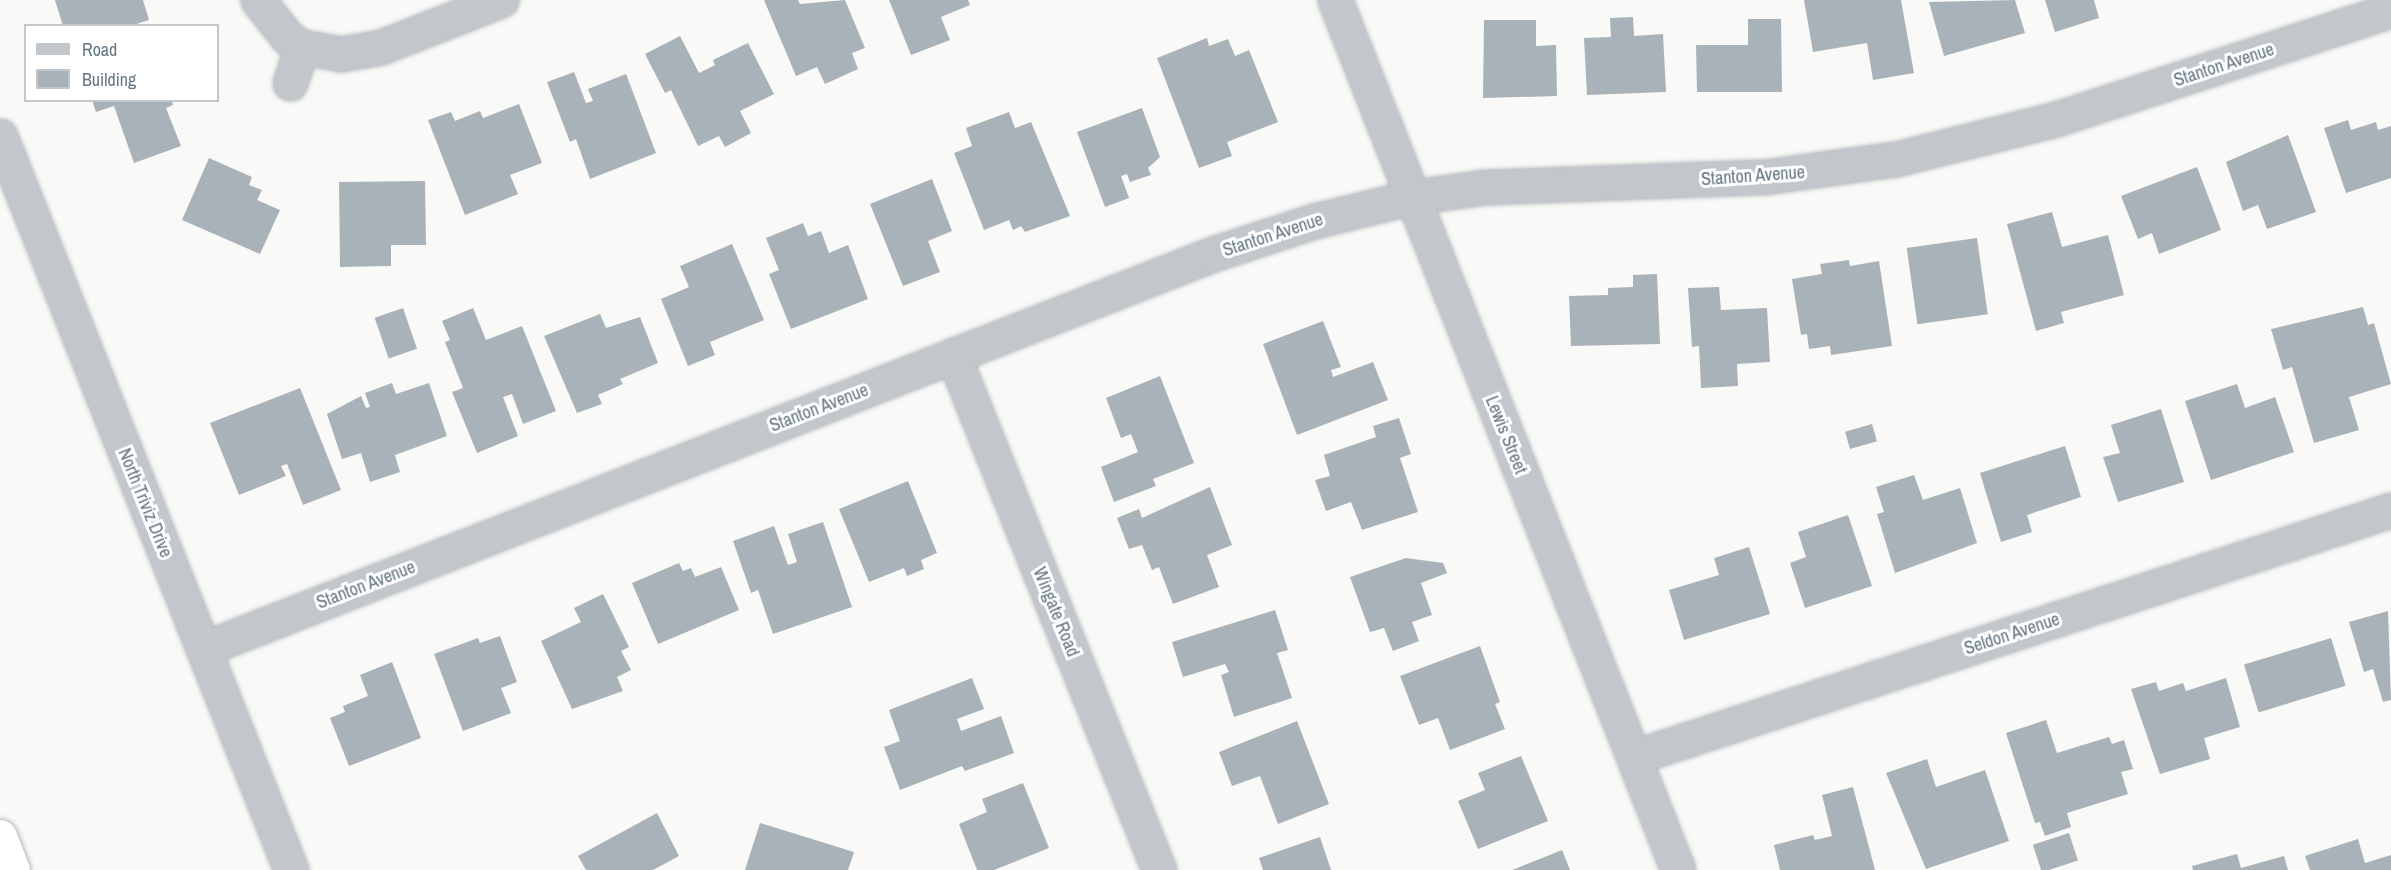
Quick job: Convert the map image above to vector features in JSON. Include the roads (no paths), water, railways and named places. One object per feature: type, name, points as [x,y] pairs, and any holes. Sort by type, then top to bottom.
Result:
[{"type":"highway","points":[[0,836],[13,870]]},
{"type":"street","points":[[258,0],[275,25],[302,47],[361,53],[501,0]]},
{"type":"street","name":"Lewis Street","points":[[1335,0],[1678,870]]},
{"type":"street","name":"Stanton Avenue","points":[[203,649],[953,355],[1262,237],[1412,197],[1582,180],[1764,177],[1896,159],[2056,119],[2391,10]]},
{"type":"street","points":[[290,83],[302,47]]},
{"type":"street","name":"North Triviz Drive","points":[[0,136],[291,870]]},
{"type":"street","name":"Wingate Road","points":[[953,355],[1159,870]]},
{"type":"street","name":"Seldon Avenue","points":[[1634,757],[2391,510]]}]
